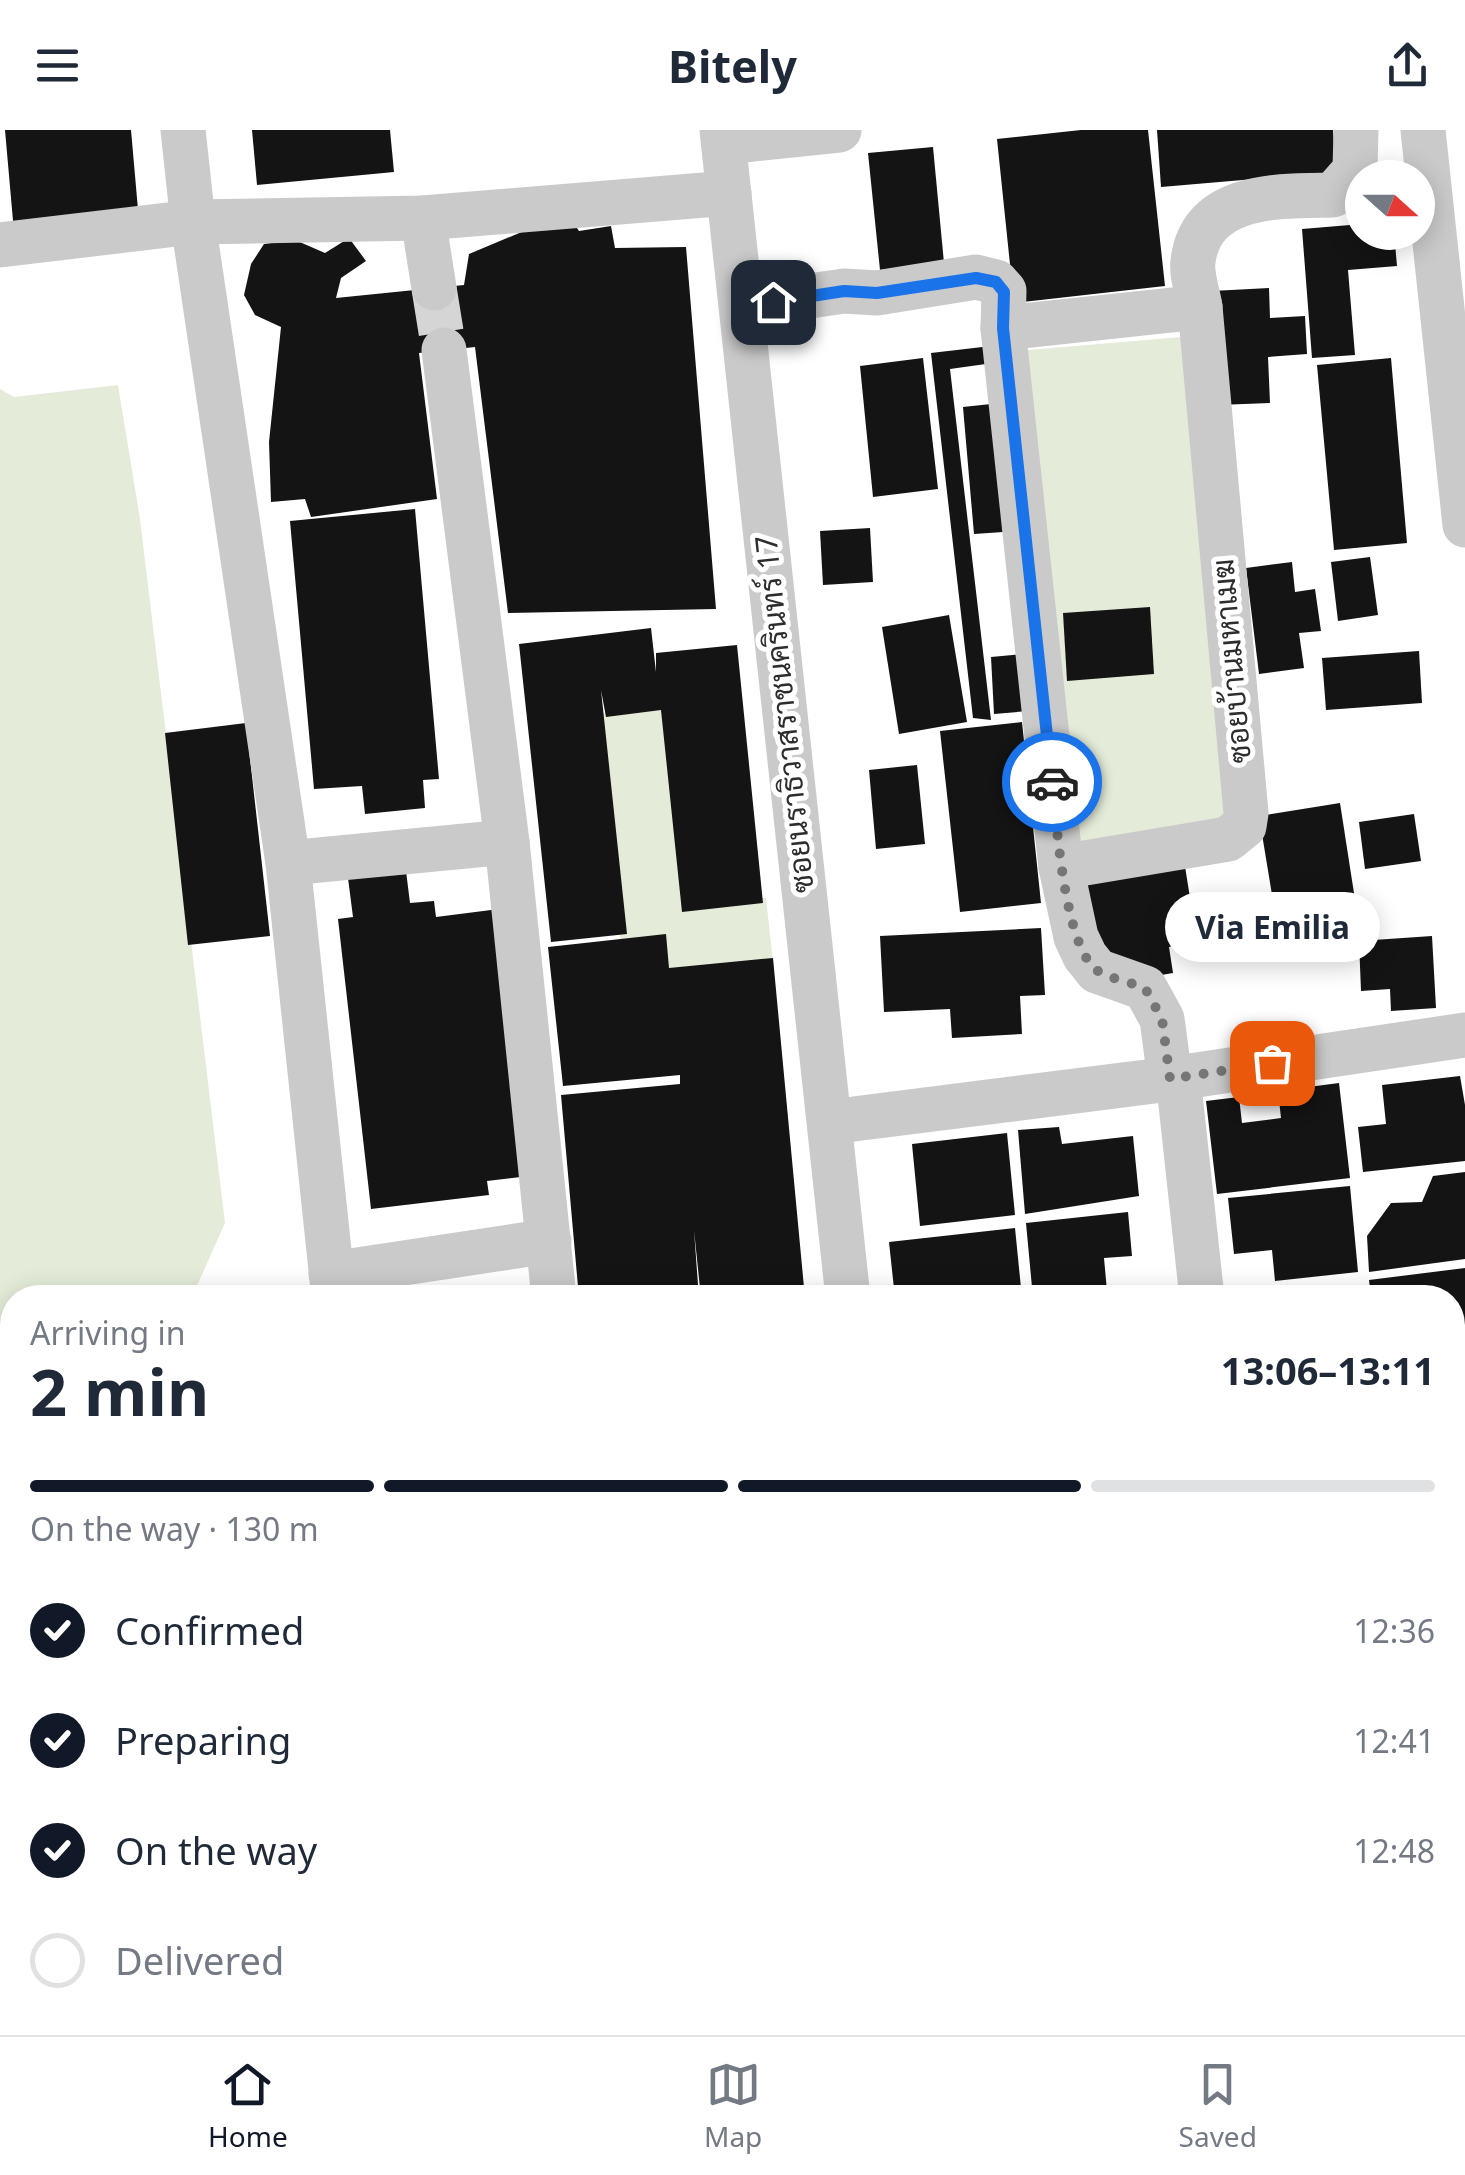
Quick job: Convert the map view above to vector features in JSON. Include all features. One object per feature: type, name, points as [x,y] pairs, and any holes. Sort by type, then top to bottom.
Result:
[{"type":"street","points":[[184,130],[193,222],[288,863],[332,1285]]},
{"type":"street","points":[[723,136],[839,130]]},
{"type":"street","name":"ซอยบ้านมหาเมฆ","points":[[1061,867],[1228,839],[1244,826],[1246,813],[1200,308],[1192,263],[1202,232],[1227,208],[1268,197],[1333,195],[1355,170],[1356,130]]},
{"type":"street","points":[[1423,130],[1465,525]]},
{"type":"street","name":"ซอยนราธิวาสราชนครินทร์ 17","points":[[723,136],[847,1285]]},
{"type":"street","points":[[0,245],[193,222],[423,218],[729,193]]},
{"type":"street","points":[[423,218],[434,288]]},
{"type":"street","points":[[742,306],[844,291],[877,293],[976,278],[996,282],[1004,292],[1003,328],[1061,867],[1076,937],[1085,956],[1097,971],[1145,988],[1162,1019],[1174,1078],[1200,1285]]},
{"type":"street","points":[[1003,328],[1200,308]]},
{"type":"street","points":[[444,350],[507,842],[553,1285]]},
{"type":"street","points":[[288,863],[507,842]]},
{"type":"street","points":[[830,1122],[1174,1078],[1465,1035]]},
{"type":"street","points":[[337,1285],[549,1241]]},
{"type":"green space","points":[[1193,336],[1237,816],[1069,857],[1017,351]]},
{"type":"green space","points":[[118,385],[140,519],[225,1223],[197,1285],[0,1285],[0,389],[14,397]]},
{"type":"green space","points":[[691,698],[692,903],[766,898],[774,971],[629,992],[585,716]]},
{"type":"building","points":[[5,130],[131,130],[139,221],[14,232]]},
{"type":"building","points":[[252,130],[390,130],[394,172],[257,185]]},
{"type":"building","points":[[1081,130],[1148,130],[1165,286],[1014,303],[997,139]]},
{"type":"building","points":[[1157,130],[1333,130],[1336,172],[1161,187]]},
{"type":"building","points":[[933,147],[944,263],[880,270],[868,153]]},
{"type":"building","points":[[567,213],[579,231],[611,226],[615,248],[686,247],[716,609],[508,613],[475,347],[419,353],[437,499],[311,517],[305,499],[271,502],[269,442],[281,327],[255,315],[244,295],[251,264],[264,244],[295,240],[325,253],[349,238],[366,261],[341,278],[336,298],[464,285],[469,254]]},
{"type":"building","points":[[1345,225],[1345,250],[1396,250],[1397,266],[1348,270],[1355,355],[1312,358],[1302,229]]},
{"type":"building","points":[[1269,288],[1270,318],[1305,316],[1307,354],[1268,357],[1270,403],[1218,405],[1212,291]]},
{"type":"building","points":[[991,346],[993,363],[950,369],[991,720],[973,718],[931,353]]},
{"type":"building","points":[[923,358],[938,489],[873,497],[860,366]]},
{"type":"building","points":[[1391,358],[1407,543],[1334,550],[1317,365]]},
{"type":"building","points":[[991,404],[1003,532],[974,534],[963,407]]},
{"type":"building","points":[[415,509],[439,779],[423,780],[425,808],[365,814],[362,786],[314,789],[290,521]]},
{"type":"building","points":[[870,528],[873,582],[823,585],[820,531]]},
{"type":"building","points":[[1370,557],[1378,615],[1338,621],[1331,562]]},
{"type":"building","points":[[1292,562],[1295,592],[1315,589],[1321,631],[1299,633],[1304,668],[1259,674],[1246,568]]},
{"type":"building","points":[[1150,607],[1154,674],[1067,681],[1063,613]]},
{"type":"building","points":[[949,615],[967,722],[899,734],[882,627]]},
{"type":"building","points":[[651,628],[656,672],[656,653],[737,645],[763,903],[682,912],[661,710],[606,717],[601,690],[627,934],[551,942],[519,644]]},
{"type":"building","points":[[1419,651],[1422,703],[1326,710],[1322,658]]},
{"type":"building","points":[[1025,654],[1028,711],[994,714],[991,657]]},
{"type":"building","points":[[1022,722],[1041,903],[960,912],[940,731]]},
{"type":"building","points":[[246,723],[270,936],[188,945],[165,733]]},
{"type":"building","points":[[917,765],[925,844],[876,849],[869,770]]},
{"type":"building","points":[[1340,803],[1358,919],[1278,931],[1259,816]]},
{"type":"building","points":[[1414,814],[1421,861],[1365,869],[1359,822]]},
{"type":"building","points":[[1184,860],[1197,942],[1169,947],[1173,973],[1144,978],[1092,946],[1082,877]]},
{"type":"building","points":[[406,871],[410,903],[434,901],[436,917],[499,909],[529,1176],[487,1181],[489,1195],[371,1209],[338,919],[353,917],[348,878]]},
{"type":"building","points":[[1041,928],[1045,995],[1020,996],[1022,1034],[952,1038],[950,1009],[884,1012],[880,936]]},
{"type":"building","points":[[666,934],[669,968],[773,958],[804,1285],[700,1285],[694,1230],[698,1285],[578,1285],[561,1095],[680,1084],[680,1075],[563,1086],[548,947]]},
{"type":"building","points":[[1432,936],[1436,1008],[1391,1011],[1390,989],[1361,991],[1359,941]]},
{"type":"building","points":[[1460,1076],[1465,1105],[1465,1161],[1363,1172],[1358,1127],[1386,1124],[1382,1085]]},
{"type":"building","points":[[1339,1083],[1350,1178],[1217,1194],[1206,1101],[1239,1097],[1242,1123],[1281,1118],[1278,1091]]},
{"type":"building","points":[[1059,1127],[1062,1144],[1133,1136],[1139,1196],[1025,1214],[1018,1130]]},
{"type":"building","points":[[1007,1133],[1015,1215],[920,1226],[912,1144]]},
{"type":"building","points":[[1465,1172],[1465,1259],[1369,1272],[1367,1236],[1391,1203],[1422,1202],[1433,1176]]},
{"type":"building","points":[[1350,1186],[1358,1272],[1275,1281],[1272,1250],[1234,1254],[1228,1198]]},
{"type":"building","points":[[1128,1212],[1132,1256],[1104,1258],[1106,1285],[1032,1285],[1026,1223]]},
{"type":"building","points":[[1015,1228],[1021,1285],[894,1285],[889,1242]]},
{"type":"building","points":[[1465,1268],[1465,1285],[1370,1285],[1369,1280]]},
{"type":"tunnel","points":[[434,288],[444,350]]},
{"type":"way so far","points":[[1052,782],[1061,867],[1076,937],[1097,971],[1145,988],[1162,1019],[1170,1079],[1272,1063]]},
{"type":"place","name":"Via Emilia","points":[[1272,1063]]},
{"type":"route","points":[[773,302],[844,291],[877,293],[976,278],[996,282],[1004,292],[1003,328],[1052,782]]}]
